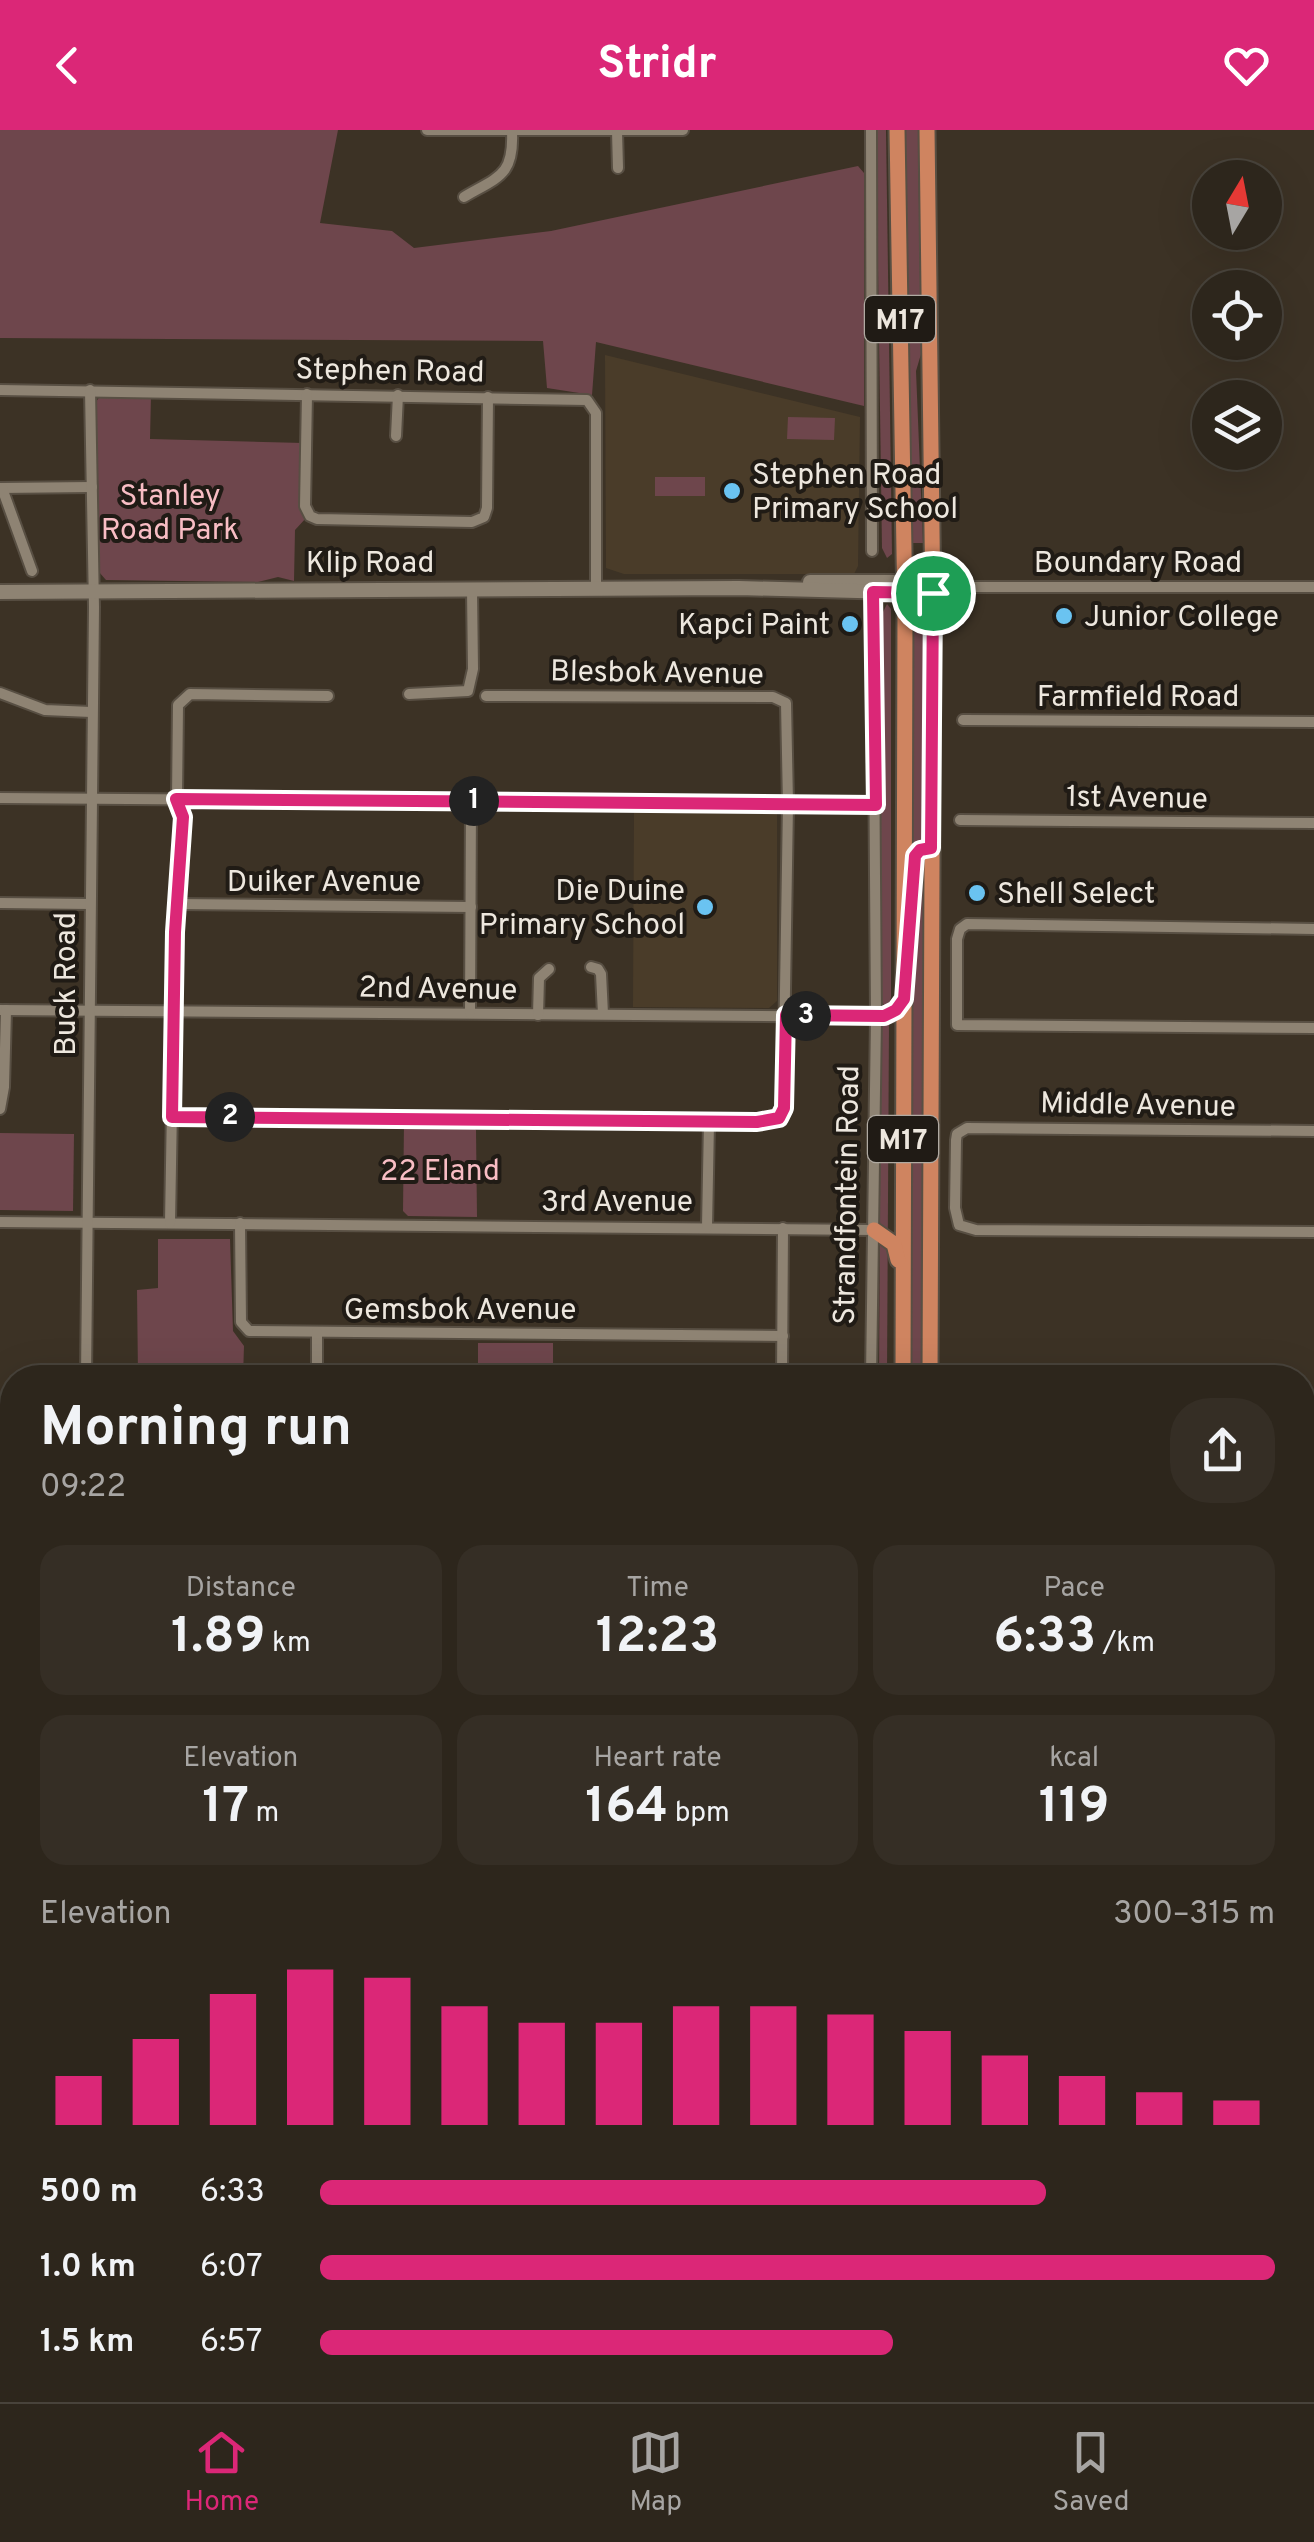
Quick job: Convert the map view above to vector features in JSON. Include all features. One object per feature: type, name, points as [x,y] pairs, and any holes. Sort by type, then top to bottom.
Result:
[{"type":"main road","name":"Strandfontein Road","points":[[897,130],[904,587],[903,1365]]},
{"type":"main road","name":"M17","points":[[927,130],[933,588],[930,1365]]},
{"type":"main road","points":[[876,1016],[892,1014],[904,991],[915,856],[920,850],[931,848]]},
{"type":"main road","points":[[874,1230],[894,1244],[903,1279]]},
{"type":"street","points":[[427,130],[682,130]]},
{"type":"street","points":[[871,130],[872,551]]},
{"type":"street","points":[[617,131],[618,168]]},
{"type":"street","points":[[464,197],[509,168],[512,132]]},
{"type":"street","name":"Stephen Road","points":[[0,390],[582,399],[594,407],[596,590]]},
{"type":"street","name":"Buck Road","points":[[86,1365],[94,592],[90,390]]},
{"type":"street","points":[[307,394],[304,506],[310,516],[453,522],[477,522],[487,512],[488,397]]},
{"type":"street","points":[[396,436],[398,395]]},
{"type":"street","points":[[32,572],[1,488],[92,487]]},
{"type":"street","name":"Klip Road","points":[[835,587],[873,592],[904,587]]},
{"type":"street","name":"Boundary Road","points":[[933,588],[1314,587]]},
{"type":"street","name":"Klip Road","points":[[0,592],[933,588]]},
{"type":"street","points":[[409,694],[464,694],[473,678],[472,590]]},
{"type":"street","name":"Strandfontein Road","points":[[871,1365],[876,1016],[873,592]]},
{"type":"street","points":[[0,693],[45,710],[92,712]]},
{"type":"street","points":[[170,1224],[177,904],[183,817],[176,799],[177,709],[182,698],[195,694],[328,696]]},
{"type":"street","name":"Blesbok Avenue","points":[[486,696],[780,699],[788,710],[788,804]]},
{"type":"street","name":"Farmfield Road","points":[[962,720],[1314,722]]},
{"type":"street","points":[[0,798],[876,805]]},
{"type":"street","points":[[470,1013],[471,801]]},
{"type":"street","points":[[172,1117],[768,1122],[782,1114],[788,804]]},
{"type":"street","name":"1st Avenue","points":[[960,820],[1314,824]]},
{"type":"street","points":[[0,903],[90,904]]},
{"type":"street","name":"Duiker Avenue","points":[[177,904],[471,907]]},
{"type":"street","points":[[1314,929],[967,924],[960,929],[957,939],[957,1025],[1314,1028]]},
{"type":"street","points":[[591,967],[602,974],[602,1014]]},
{"type":"street","points":[[538,1014],[539,978],[549,968]]},
{"type":"street","points":[[0,1109],[4,1086],[3,1010]]},
{"type":"street","name":"2nd Avenue","points":[[3,1010],[876,1016]]},
{"type":"street","points":[[707,1227],[708,1122]]},
{"type":"street","name":"Middle Avenue","points":[[1314,1131],[973,1127],[961,1130],[956,1140],[954,1208],[959,1225],[976,1230],[1314,1232]]},
{"type":"street","name":"3rd Avenue","points":[[0,1222],[874,1230]]},
{"type":"street","name":"Gemsbok Avenue","points":[[240,1223],[244,1326],[262,1332],[782,1336]]},
{"type":"street","points":[[782,1365],[783,1228]]},
{"type":"street","points":[[317,1332],[317,1365]]},
{"type":"shaded area","name":"Stephen Road Primary School","points":[[605,355],[860,417],[858,566],[854,574],[624,574],[606,568]]},
{"type":"shaded area","name":"Die Duine Primary School","points":[[634,812],[777,813],[777,1001],[769,1008],[633,1007]]},
{"type":"green space","points":[[0,130],[338,130],[320,223],[392,231],[414,248],[551,231],[858,166],[864,173],[864,406],[596,342],[592,395],[547,388],[543,341],[0,338]]},
{"type":"green space","points":[[876,130],[886,130],[892,554],[887,558],[882,548]]},
{"type":"green space","points":[[904,130],[918,130],[921,354],[916,371],[923,543],[910,543]]},
{"type":"green space","name":"Stanley Road Park","points":[[101,395],[151,395],[150,439],[303,443],[306,518],[295,530],[294,581],[278,577],[258,582],[106,580],[99,572],[95,403]]},
{"type":"green space","points":[[788,417],[835,418],[834,440],[787,439]]},
{"type":"green space","points":[[655,477],[705,477],[705,496],[655,496]]},
{"type":"green space","points":[[887,604],[891,609],[891,997],[885,1007],[881,1000],[881,616]]},
{"type":"green space","points":[[914,613],[920,613],[924,621],[921,841],[915,844],[908,859],[910,741],[914,724]]},
{"type":"green space","points":[[924,857],[923,1365],[910,1365],[910,966],[919,862]]},
{"type":"green space","points":[[889,1021],[887,1365],[879,1365],[881,1024]]},
{"type":"green space","name":"22 Eland","points":[[404,1123],[469,1124],[476,1130],[477,1217],[408,1216],[403,1211]]},
{"type":"green space","points":[[0,1133],[74,1134],[73,1211],[0,1210]]},
{"type":"green space","points":[[158,1239],[230,1239],[233,1331],[244,1346],[243,1365],[138,1365],[137,1290],[158,1288]]},
{"type":"green space","points":[[478,1343],[553,1343],[553,1365],[478,1365]]},
{"type":"place","name":"Stephen Road Primary School","points":[[732,491]]},
{"type":"place","name":"Junior College","points":[[1064,616]]},
{"type":"place","name":"Kapci Paint","points":[[850,624]]},
{"type":"place","name":"Shell Select","points":[[977,893]]},
{"type":"place","name":"Die Duine Primary School","points":[[705,907]]},
{"type":"route","points":[[873,592],[933,593],[931,848],[916,852],[915,856],[904,999],[892,1014],[884,1016],[786,1015],[784,1108],[779,1118],[757,1122],[172,1117],[175,932],[183,817],[176,799],[876,805],[873,592]]}]
